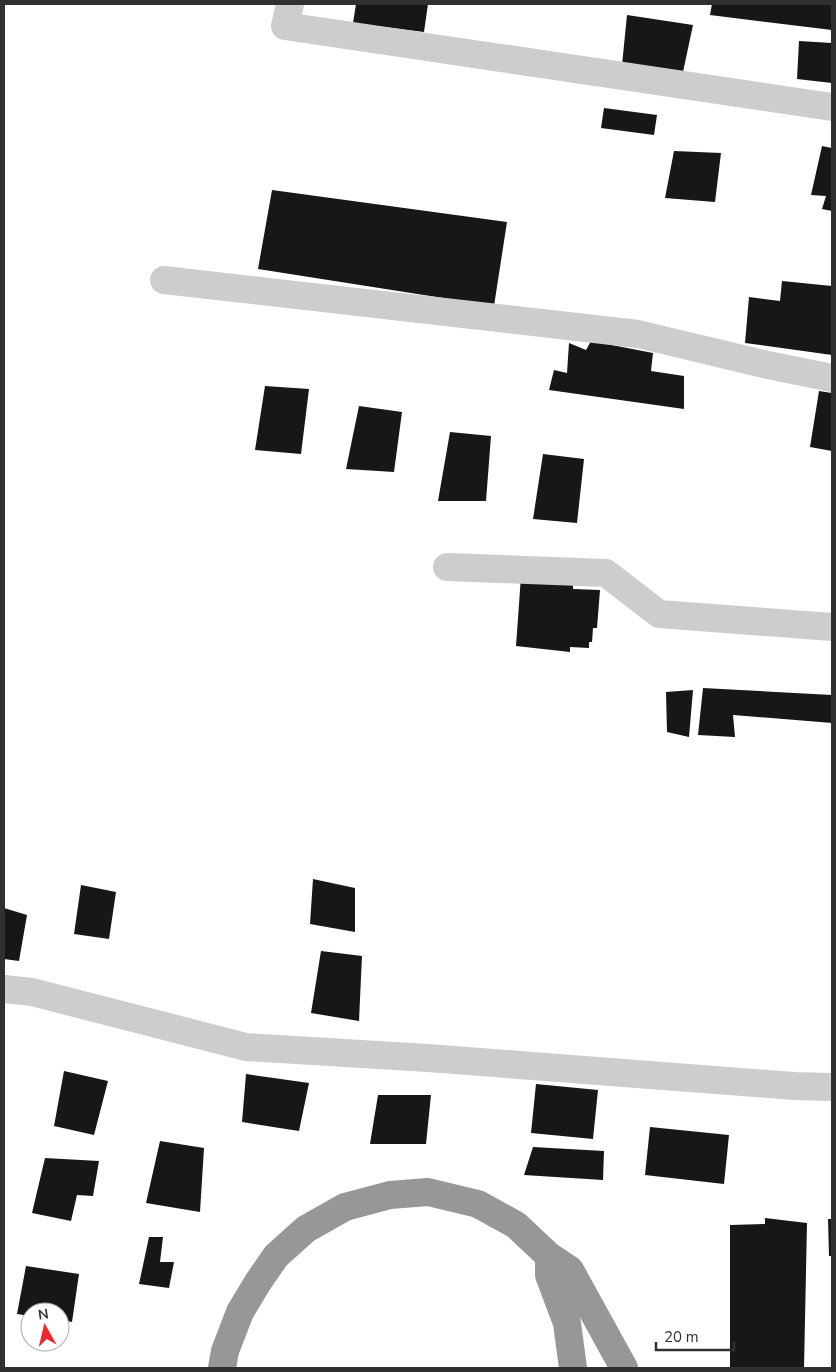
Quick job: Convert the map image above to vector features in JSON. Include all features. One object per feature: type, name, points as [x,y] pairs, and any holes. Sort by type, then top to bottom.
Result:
[{"type":"highway","points":[[222,1368],[225,1351],[240,1312],[258,1282],[276,1256],[306,1229],[345,1207],[390,1195],[428,1192],[478,1204],[516,1225],[548,1256],[570,1270],[624,1368]]},
{"type":"highway","points":[[548,1256],[549,1275],[567,1323],[573,1368]]},
{"type":"street","points":[[290,4],[285,26],[832,107]]},
{"type":"street","points":[[164,280],[638,334],[832,378]]},
{"type":"street","points":[[447,568],[606,573],[659,614],[832,627]]},
{"type":"street","points":[[4,989],[32,992],[246,1047],[428,1058],[794,1086],[832,1087]]},
{"type":"building","points":[[356,4],[428,4],[424,32],[353,23]]},
{"type":"building","points":[[712,4],[832,4],[832,30],[710,15]]},
{"type":"building","points":[[627,15],[693,25],[683,72],[622,65]]},
{"type":"building","points":[[799,41],[832,43],[832,83],[797,79]]},
{"type":"building","points":[[604,108],[657,115],[654,135],[601,128]]},
{"type":"building","points":[[822,146],[832,148],[832,211],[822,209],[826,196],[811,195]]},
{"type":"building","points":[[674,151],[721,153],[715,202],[665,198]]},
{"type":"building","points":[[272,190],[507,222],[494,306],[258,269]]},
{"type":"building","points":[[782,281],[832,286],[832,355],[745,343],[749,297],[780,301]]},
{"type":"building","points":[[591,341],[653,353],[651,371],[684,376],[684,409],[549,390],[554,370],[567,373],[569,343],[586,350]]},
{"type":"building","points":[[265,386],[309,389],[301,454],[255,450]]},
{"type":"building","points":[[819,391],[832,393],[832,451],[810,447]]},
{"type":"building","points":[[359,406],[402,412],[394,472],[346,469]]},
{"type":"building","points":[[450,432],[491,436],[486,501],[438,501]]},
{"type":"building","points":[[543,454],[584,459],[577,523],[533,519]]},
{"type":"building","points":[[521,576],[573,580],[573,589],[600,590],[597,628],[593,628],[592,642],[589,642],[589,648],[570,647],[570,652],[516,646]]},
{"type":"building","points":[[703,688],[832,695],[832,723],[733,715],[735,737],[698,735]]},
{"type":"building","points":[[693,690],[689,737],[667,732],[666,692]]},
{"type":"building","points":[[313,879],[355,888],[355,932],[310,924]]},
{"type":"building","points":[[81,885],[116,892],[109,939],[74,934]]},
{"type":"building","points":[[4,908],[27,915],[19,961],[4,959]]},
{"type":"building","points":[[321,951],[362,956],[359,1021],[311,1013]]},
{"type":"building","points":[[64,1071],[108,1081],[94,1135],[54,1126]]},
{"type":"building","points":[[246,1074],[309,1083],[299,1131],[242,1122]]},
{"type":"building","points":[[536,1084],[598,1090],[593,1139],[531,1133]]},
{"type":"building","points":[[378,1095],[431,1095],[426,1144],[370,1144]]},
{"type":"building","points":[[650,1127],[729,1135],[724,1184],[645,1175]]},
{"type":"building","points":[[160,1141],[204,1148],[200,1212],[146,1203]]},
{"type":"building","points":[[533,1147],[604,1151],[603,1180],[524,1175]]},
{"type":"building","points":[[45,1158],[99,1161],[93,1196],[77,1195],[71,1221],[32,1213]]},
{"type":"building","points":[[765,1218],[807,1223],[804,1368],[730,1368],[730,1225],[765,1224]]},
{"type":"building","points":[[828,1219],[832,1219],[832,1256],[829,1256]]},
{"type":"building","points":[[149,1237],[163,1237],[160,1262],[174,1262],[169,1288],[139,1284]]},
{"type":"building","points":[[26,1266],[79,1274],[72,1322],[70,1322],[70,1302],[20,1302],[20,1314],[17,1314]]}]
